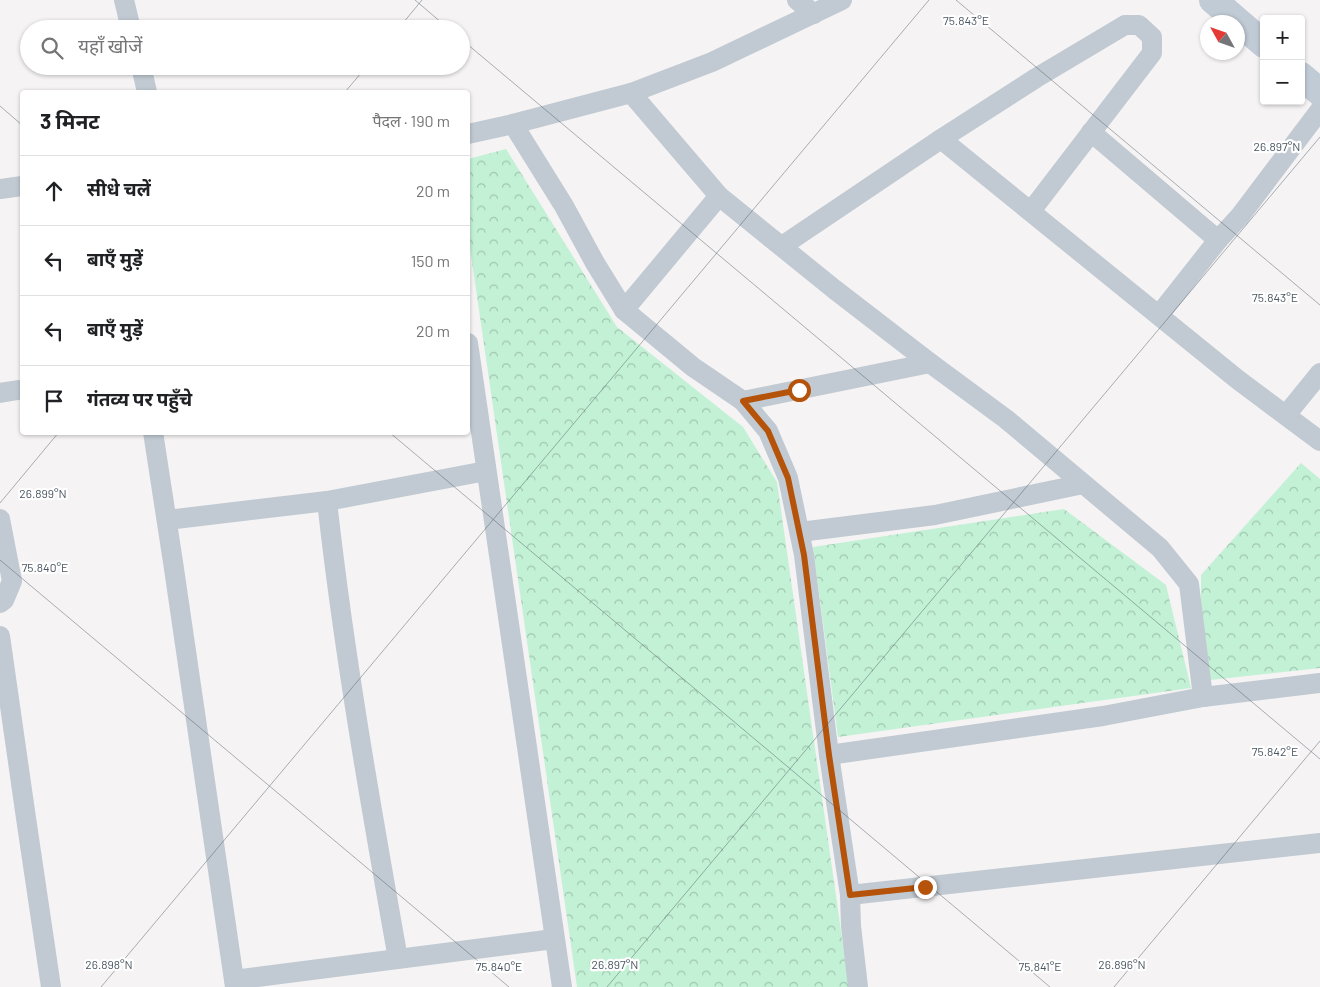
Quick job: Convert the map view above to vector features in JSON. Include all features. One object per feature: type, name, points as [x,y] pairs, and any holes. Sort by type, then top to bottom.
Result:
[{"type":"main road","points":[[1213,0],[1260,41]]},
{"type":"main road","points":[[1305,79],[1320,92]]},
{"type":"street","points":[[124,0],[129,20]]},
{"type":"street","points":[[796,0],[814,14]]},
{"type":"street","points":[[470,134],[631,93],[712,62],[842,0]]},
{"type":"street","points":[[782,246],[941,139],[1036,78],[1125,25],[1139,24],[1152,36],[1152,53],[1031,211]]},
{"type":"street","points":[[142,75],[146,90]]},
{"type":"street","points":[[631,93],[718,196],[834,289],[1006,419],[1160,548],[1189,584],[1204,697]]},
{"type":"street","points":[[1159,315],[1218,240],[1240,216],[1320,110]]},
{"type":"street","points":[[513,124],[564,206],[595,264],[624,310],[693,367],[743,401],[768,431],[788,478],[804,555],[829,755],[850,895],[851,926],[858,987]]},
{"type":"street","points":[[1092,132],[1218,240]]},
{"type":"street","points":[[941,139],[1237,379],[1320,441]]},
{"type":"street","points":[[0,189],[20,186]]},
{"type":"street","points":[[624,310],[718,196]]},
{"type":"street","points":[[470,357],[562,987]]},
{"type":"street","points":[[743,401],[930,363]]},
{"type":"street","points":[[1286,415],[1320,373]]},
{"type":"street","points":[[153,435],[235,984],[398,959],[554,939]]},
{"type":"street","points":[[167,520],[327,501],[486,471]]},
{"type":"street","points":[[800,532],[935,515],[1083,484]]},
{"type":"street","points":[[327,501],[334,568],[360,747],[398,959]]},
{"type":"street","points":[[0,520],[12,581],[4,600],[0,603]]},
{"type":"street","points":[[0,636],[51,987]]},
{"type":"street","points":[[829,755],[1103,716],[1204,697],[1320,683]]},
{"type":"street","points":[[850,895],[1320,843]]},
{"type":"green space","points":[[506,149],[617,327],[743,427],[777,482],[849,987],[577,987],[470,248],[470,158]]},
{"type":"green space","points":[[1301,463],[1320,479],[1320,668],[1201,681],[1201,575]]},
{"type":"green space","points":[[1064,509],[1166,585],[1191,688],[838,737],[813,547]]},
{"type":"route","points":[[799,390],[743,401],[768,431],[788,478],[804,555],[836,810],[850,895],[925,887]]}]
